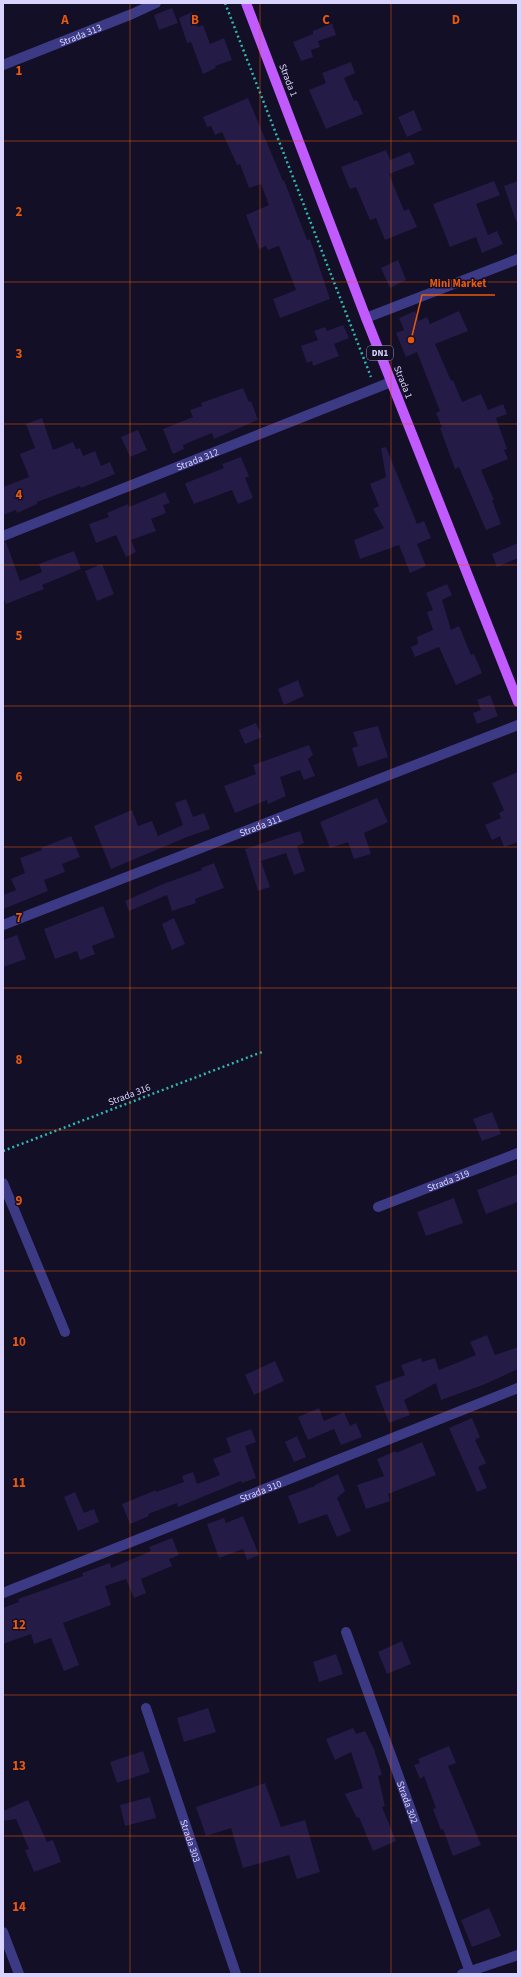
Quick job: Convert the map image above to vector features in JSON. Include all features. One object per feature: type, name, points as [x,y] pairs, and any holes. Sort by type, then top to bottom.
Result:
[{"type":"main road","name":"Strada 1","points":[[246,3],[366,318],[518,702]]},
{"type":"street","name":"Strada 313","points":[[3,65],[156,3]]},
{"type":"street","points":[[366,318],[518,259]]},
{"type":"street","name":"Strada 312","points":[[3,536],[391,382]]},
{"type":"street","name":"Strada 311","points":[[3,925],[518,725]]},
{"type":"street","name":"Strada 319","points":[[378,1207],[518,1154]]},
{"type":"street","points":[[3,1183],[65,1332]]},
{"type":"street","name":"Strada 310","points":[[3,1593],[518,1388]]},
{"type":"street","name":"Strada 302","points":[[346,1632],[466,1973]]},
{"type":"street","name":"Strada 303","points":[[146,1708],[236,1974]]},
{"type":"street","points":[[3,1932],[19,1974]]},
{"type":"street","points":[[466,1973],[518,1955]]},
{"type":"path","points":[[224,3],[375,388]]},
{"type":"path","name":"Strada 316","points":[[3,1152],[262,1052]]},
{"type":"building","points":[[172,8],[178,23],[159,30],[154,15]]},
{"type":"building","points":[[192,12],[198,27],[203,25],[210,44],[224,38],[232,60],[215,66],[216,68],[203,74],[191,42],[187,43],[179,18]]},
{"type":"building","points":[[332,23],[336,35],[318,41],[320,47],[311,50],[313,57],[301,61],[293,42],[313,34],[313,31]]},
{"type":"building","points":[[351,62],[355,73],[344,78],[354,101],[357,100],[363,114],[326,129],[309,90],[326,83],[322,73]]},
{"type":"building","points":[[248,98],[283,181],[284,180],[307,240],[310,239],[330,299],[280,318],[273,299],[296,290],[279,246],[268,250],[266,246],[259,249],[246,215],[269,205],[261,184],[249,188],[240,164],[237,165],[222,132],[215,135],[211,126],[207,127],[203,117]]},
{"type":"building","points":[[414,110],[422,130],[407,137],[398,117]]},
{"type":"building","points":[[386,150],[390,160],[410,152],[415,164],[389,174],[404,211],[409,209],[417,227],[385,240],[376,218],[370,220],[356,187],[350,189],[341,167]]},
{"type":"building","points":[[494,181],[500,195],[476,204],[488,235],[497,231],[503,244],[482,253],[476,237],[450,247],[433,204]]},
{"type":"building","points":[[518,181],[518,221],[516,221],[504,186]]},
{"type":"building","points":[[398,260],[406,280],[390,288],[381,268]]},
{"type":"building","points":[[415,311],[419,321],[427,317],[430,324],[459,311],[468,331],[435,344],[451,381],[453,380],[462,402],[481,394],[488,410],[503,404],[507,414],[496,418],[507,449],[504,450],[508,459],[481,470],[494,500],[492,500],[501,524],[486,530],[459,467],[455,469],[436,413],[440,411],[417,352],[406,357],[396,333],[404,330],[399,318]]},
{"type":"building","points":[[343,325],[349,338],[334,344],[339,356],[313,366],[312,361],[307,363],[301,346],[318,340],[314,331],[325,327],[327,331]]},
{"type":"building","points":[[243,388],[249,402],[251,401],[258,420],[214,439],[212,433],[183,445],[184,449],[173,454],[163,429],[193,417],[190,410],[202,406],[201,403]]},
{"type":"building","points":[[42,418],[53,450],[73,442],[76,449],[80,448],[83,456],[95,451],[101,466],[110,462],[115,474],[81,488],[80,486],[37,502],[37,504],[17,513],[16,510],[3,515],[3,487],[29,477],[20,454],[35,448],[26,424]]},
{"type":"building","points":[[138,430],[147,450],[130,457],[121,437]]},
{"type":"building","points":[[386,447],[417,524],[424,521],[431,538],[417,544],[426,566],[410,573],[399,545],[360,559],[354,540],[384,528],[373,509],[379,506],[370,484],[386,477],[381,448]]},
{"type":"building","points":[[241,457],[249,476],[245,478],[253,498],[238,504],[232,490],[194,504],[185,484],[186,483],[224,468],[222,464]]},
{"type":"building","points":[[165,492],[170,503],[163,505],[166,513],[151,519],[156,531],[131,540],[136,552],[126,557],[116,535],[96,543],[89,524],[109,517],[107,513],[128,504],[129,507]]},
{"type":"building","points":[[3,542],[6,542],[20,581],[42,572],[39,564],[74,551],[81,569],[42,585],[44,589],[6,604],[3,597]]},
{"type":"building","points":[[518,543],[518,558],[497,567],[492,554]]},
{"type":"building","points":[[102,564],[114,594],[97,601],[85,571]]},
{"type":"building","points":[[447,584],[452,595],[442,600],[451,630],[459,626],[471,655],[474,654],[482,673],[456,685],[439,647],[415,657],[411,647],[418,644],[417,637],[433,630],[427,612],[433,610],[426,593]]},
{"type":"building","points":[[298,680],[304,696],[284,705],[278,689]]},
{"type":"building","points":[[490,695],[498,716],[477,724],[473,713],[481,710],[477,700]]},
{"type":"building","points":[[256,723],[262,737],[245,744],[239,730]]},
{"type":"building","points":[[378,726],[388,757],[358,767],[352,748],[358,746],[353,732]]},
{"type":"building","points":[[309,745],[313,755],[308,759],[315,776],[304,780],[300,770],[280,777],[286,796],[268,804],[267,800],[235,813],[224,786],[256,774],[253,765]]},
{"type":"building","points":[[518,772],[518,842],[504,847],[500,836],[492,840],[485,825],[501,818],[499,813],[504,810],[492,783]]},
{"type":"building","points":[[377,798],[388,822],[364,833],[371,854],[354,859],[348,842],[330,848],[320,822]]},
{"type":"building","points":[[186,799],[193,817],[204,813],[210,829],[111,869],[94,826],[132,810],[138,826],[152,821],[158,836],[183,825],[175,803]]},
{"type":"building","points":[[300,831],[304,843],[297,846],[305,871],[294,875],[286,853],[261,861],[270,887],[258,891],[245,849]]},
{"type":"building","points":[[71,836],[80,857],[62,864],[65,872],[44,880],[48,891],[3,909],[3,895],[16,890],[11,879],[25,873],[20,858],[42,850],[41,848]]},
{"type":"building","points":[[214,863],[224,888],[195,899],[196,903],[172,911],[167,895],[129,911],[125,901],[163,884],[202,870],[201,868]]},
{"type":"building","points":[[103,906],[115,937],[92,946],[95,954],[80,960],[77,951],[55,959],[44,929]]},
{"type":"building","points":[[174,918],[185,944],[172,950],[162,924]]},
{"type":"building","points":[[17,935],[26,959],[3,967],[3,940]]},
{"type":"building","points":[[492,1112],[501,1134],[482,1141],[473,1119]]},
{"type":"building","points":[[518,1174],[518,1202],[486,1214],[477,1190]]},
{"type":"building","points":[[454,1198],[463,1223],[426,1236],[417,1212]]},
{"type":"building","points":[[487,1335],[495,1355],[518,1347],[518,1369],[483,1385],[441,1400],[436,1383],[404,1400],[410,1415],[389,1423],[375,1386],[405,1375],[401,1365],[421,1358],[422,1362],[435,1358],[439,1370],[476,1355],[470,1342]]},
{"type":"building","points":[[275,1361],[284,1381],[254,1395],[245,1375]]},
{"type":"building","points":[[319,1408],[324,1421],[344,1412],[350,1426],[356,1423],[362,1437],[341,1445],[334,1429],[308,1440],[298,1417]]},
{"type":"building","points":[[472,1418],[480,1437],[475,1440],[486,1463],[478,1467],[487,1488],[477,1492],[449,1428]]},
{"type":"building","points":[[251,1429],[256,1442],[245,1446],[256,1478],[242,1483],[241,1481],[178,1507],[177,1503],[148,1514],[149,1516],[130,1524],[122,1504],[156,1490],[156,1492],[184,1482],[182,1476],[193,1472],[197,1484],[220,1475],[213,1459],[231,1452],[226,1438]]},
{"type":"building","points":[[297,1436],[306,1457],[294,1462],[285,1442]]},
{"type":"building","points":[[422,1442],[436,1475],[388,1494],[390,1501],[366,1509],[357,1485],[384,1476],[377,1459]]},
{"type":"building","points":[[338,1474],[345,1491],[337,1498],[351,1531],[337,1537],[327,1514],[299,1524],[288,1496],[315,1486]]},
{"type":"building","points":[[75,1492],[84,1513],[94,1509],[99,1522],[78,1531],[64,1497]]},
{"type":"building","points":[[243,1516],[259,1555],[247,1560],[243,1549],[219,1558],[207,1524],[224,1518],[226,1523]]},
{"type":"building","points":[[172,1538],[179,1555],[169,1559],[172,1566],[141,1579],[146,1593],[134,1598],[126,1579],[105,1586],[111,1605],[63,1623],[79,1665],[64,1671],[51,1638],[34,1644],[31,1634],[3,1644],[3,1608],[19,1602],[18,1599],[83,1576],[82,1573],[110,1563],[111,1568],[151,1551],[149,1547]]},
{"type":"building","points":[[402,1641],[411,1664],[387,1674],[378,1652]]},
{"type":"building","points":[[336,1654],[343,1674],[319,1682],[313,1662]]},
{"type":"building","points":[[208,1708],[216,1732],[184,1742],[177,1718]]},
{"type":"building","points":[[353,1728],[356,1734],[365,1731],[374,1749],[382,1775],[378,1776],[385,1806],[382,1807],[396,1841],[373,1851],[359,1817],[357,1818],[345,1794],[363,1788],[351,1752],[335,1760],[326,1739]]},
{"type":"building","points":[[449,1746],[456,1763],[448,1766],[481,1845],[453,1856],[443,1829],[441,1830],[433,1809],[436,1808],[424,1776],[420,1779],[414,1765],[420,1763],[418,1759]]},
{"type":"building","points":[[143,1751],[150,1772],[117,1783],[110,1762]]},
{"type":"building","points":[[265,1783],[281,1827],[305,1820],[320,1872],[297,1879],[289,1855],[243,1868],[231,1828],[206,1836],[196,1807]]},
{"type":"building","points":[[150,1797],[156,1818],[125,1826],[120,1805]]},
{"type":"building","points":[[28,1800],[47,1842],[53,1840],[61,1862],[34,1872],[25,1850],[29,1849],[16,1819],[3,1821],[3,1811]]},
{"type":"building","points":[[489,1908],[501,1936],[472,1947],[461,1920]]},
{"type":"place","name":"Mini Market","points":[[411,340]]}]
